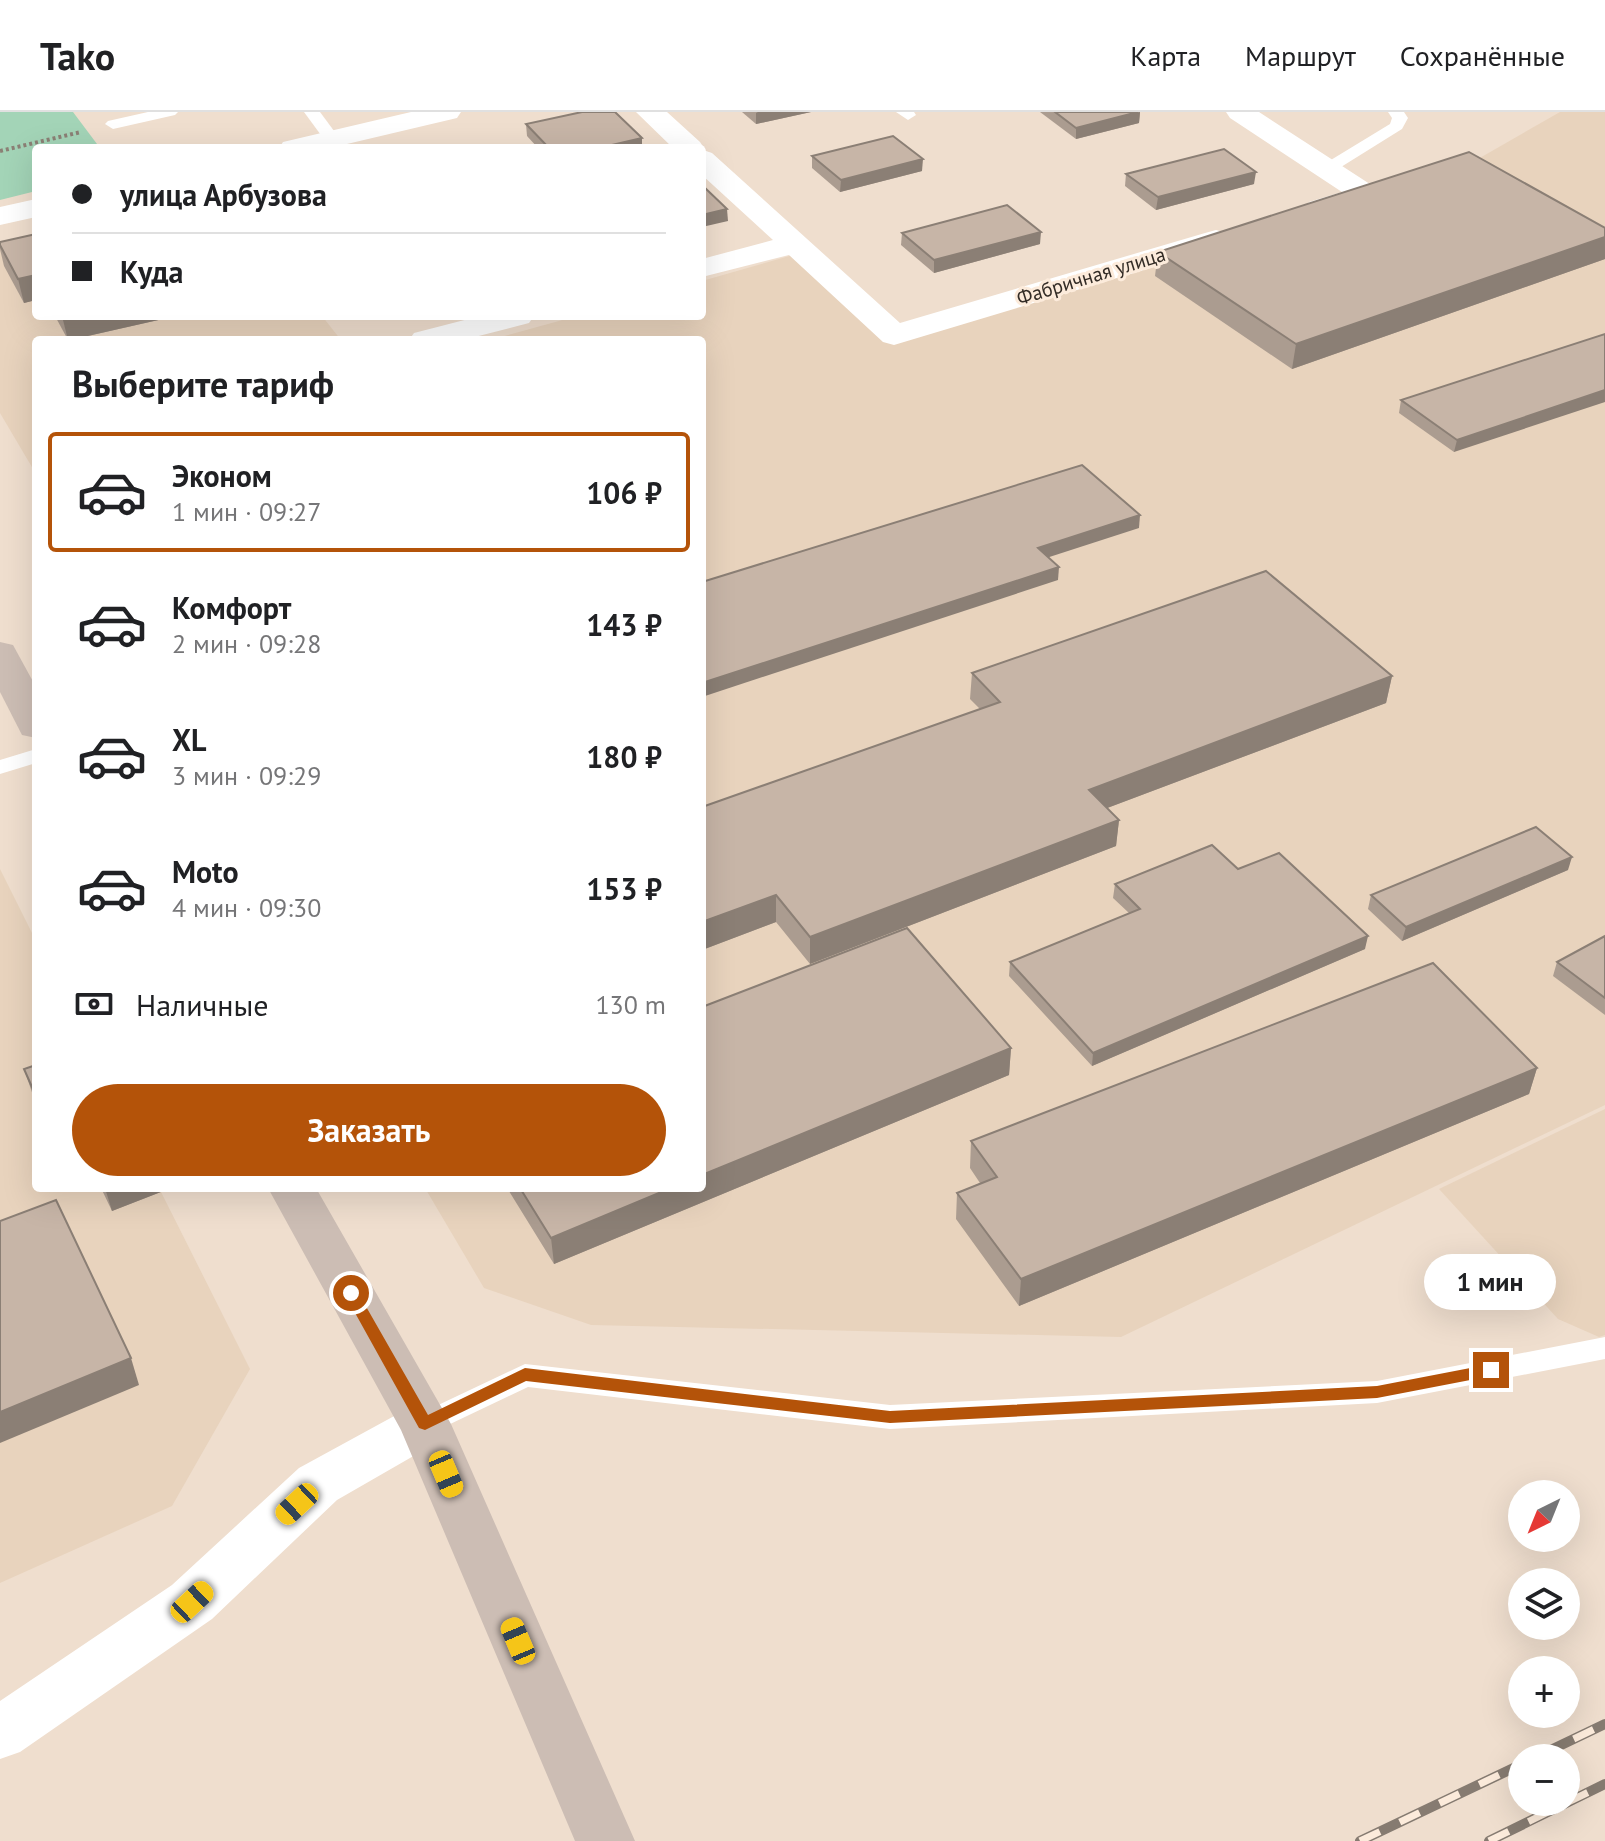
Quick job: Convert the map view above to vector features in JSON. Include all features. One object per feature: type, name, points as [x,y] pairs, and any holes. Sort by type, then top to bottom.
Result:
[{"type":"street","points":[[310,144],[447,112]]},
{"type":"street","points":[[650,112],[686,144]]},
{"type":"street","points":[[1240,112],[1366,194],[1290,217]]},
{"type":"street","name":"Фабричная улица","points":[[706,163],[894,335],[1244,231]]},
{"type":"street","points":[[0,216],[32,209]]},
{"type":"street","points":[[706,267],[795,244]]},
{"type":"street","points":[[440,336],[502,320]]},
{"type":"street","points":[[0,653],[32,718]]},
{"type":"street","points":[[294,1192],[425,1424],[605,1841]]},
{"type":"street","points":[[0,1733],[192,1602],[318,1484],[425,1424]]},
{"type":"lane","points":[[113,124],[170,112]]},
{"type":"lane","points":[[312,112],[332,139]]},
{"type":"lane","points":[[1327,169],[1397,126],[1400,118],[1396,112]]},
{"type":"lane","points":[[0,767],[32,757]]},
{"type":"lane","points":[[425,1424],[525,1375],[890,1417],[1377,1392],[1605,1348]]},
{"type":"path","points":[[0,151],[113,124]]},
{"type":"shaded area","points":[[1560,112],[1605,112],[1605,1105],[1121,1337],[591,1325],[484,1288],[427,1192],[706,1192],[706,336],[504,336],[562,320],[706,320],[706,280],[793,255],[890,343],[1450,175]]},
{"type":"shaded area","points":[[32,240],[32,320],[325,320],[338,336],[32,336],[32,467],[0,413],[0,247]]},
{"type":"shaded area","points":[[0,869],[32,933],[32,1192],[161,1192],[250,1369],[172,1506],[0,1583]]},
{"type":"shaded area","points":[[1605,1109],[1605,1335],[1599,1337],[1558,1319],[1439,1189]]},
{"type":"green space","points":[[0,112],[73,112],[97,144],[32,144],[32,192],[0,200]]},
{"type":"building","points":[[582,112],[615,112],[642,138],[616,144],[545,144],[526,124]]},
{"type":"building","points":[[1055,112],[1138,112],[1076,128]]},
{"type":"building","points":[[893,136],[923,159],[841,180],[812,156]]},
{"type":"building","points":[[1224,149],[1256,172],[1158,197],[1126,174]]},
{"type":"building","points":[[1469,152],[1605,228],[1605,237],[1296,344],[1158,252]]},
{"type":"building","points":[[706,189],[727,209],[706,214]]},
{"type":"building","points":[[1007,205],[1041,232],[934,260],[902,233]]},
{"type":"building","points":[[32,235],[32,276],[18,279],[0,242]]},
{"type":"building","points":[[1605,334],[1605,390],[1457,440],[1401,400]]},
{"type":"building","points":[[1082,465],[1140,515],[1038,548],[1059,567],[706,682],[706,581]]},
{"type":"building","points":[[1266,571],[1392,676],[1089,790],[1119,820],[810,937],[776,895],[706,921],[706,806],[1000,702],[972,673]]},
{"type":"building","points":[[1536,827],[1572,857],[1406,927],[1371,895]]},
{"type":"building","points":[[1212,845],[1238,869],[1279,853],[1368,936],[1093,1053],[1010,962],[1140,909],[1115,884]]},
{"type":"building","points":[[907,928],[1011,1048],[706,1173],[706,1005]]},
{"type":"building","points":[[1605,936],[1605,998],[1557,962]]},
{"type":"building","points":[[1433,963],[1537,1068],[1021,1279],[957,1193],[997,1177],[971,1141]]},
{"type":"building","points":[[32,1066],[32,1087],[24,1069]]},
{"type":"building","points":[[522,1192],[661,1192],[551,1238]]},
{"type":"building","points":[[56,1200],[131,1358],[0,1412],[0,1221]]},
{"type":"railway","points":[[1563,1744],[1605,1724]]},
{"type":"railway","points":[[1360,1841],[1508,1771]]},
{"type":"railway","points":[[1489,1841],[1605,1784]]},
{"type":"route","points":[[351,1293],[425,1424],[525,1375],[890,1417],[1377,1392],[1491,1370]]}]
